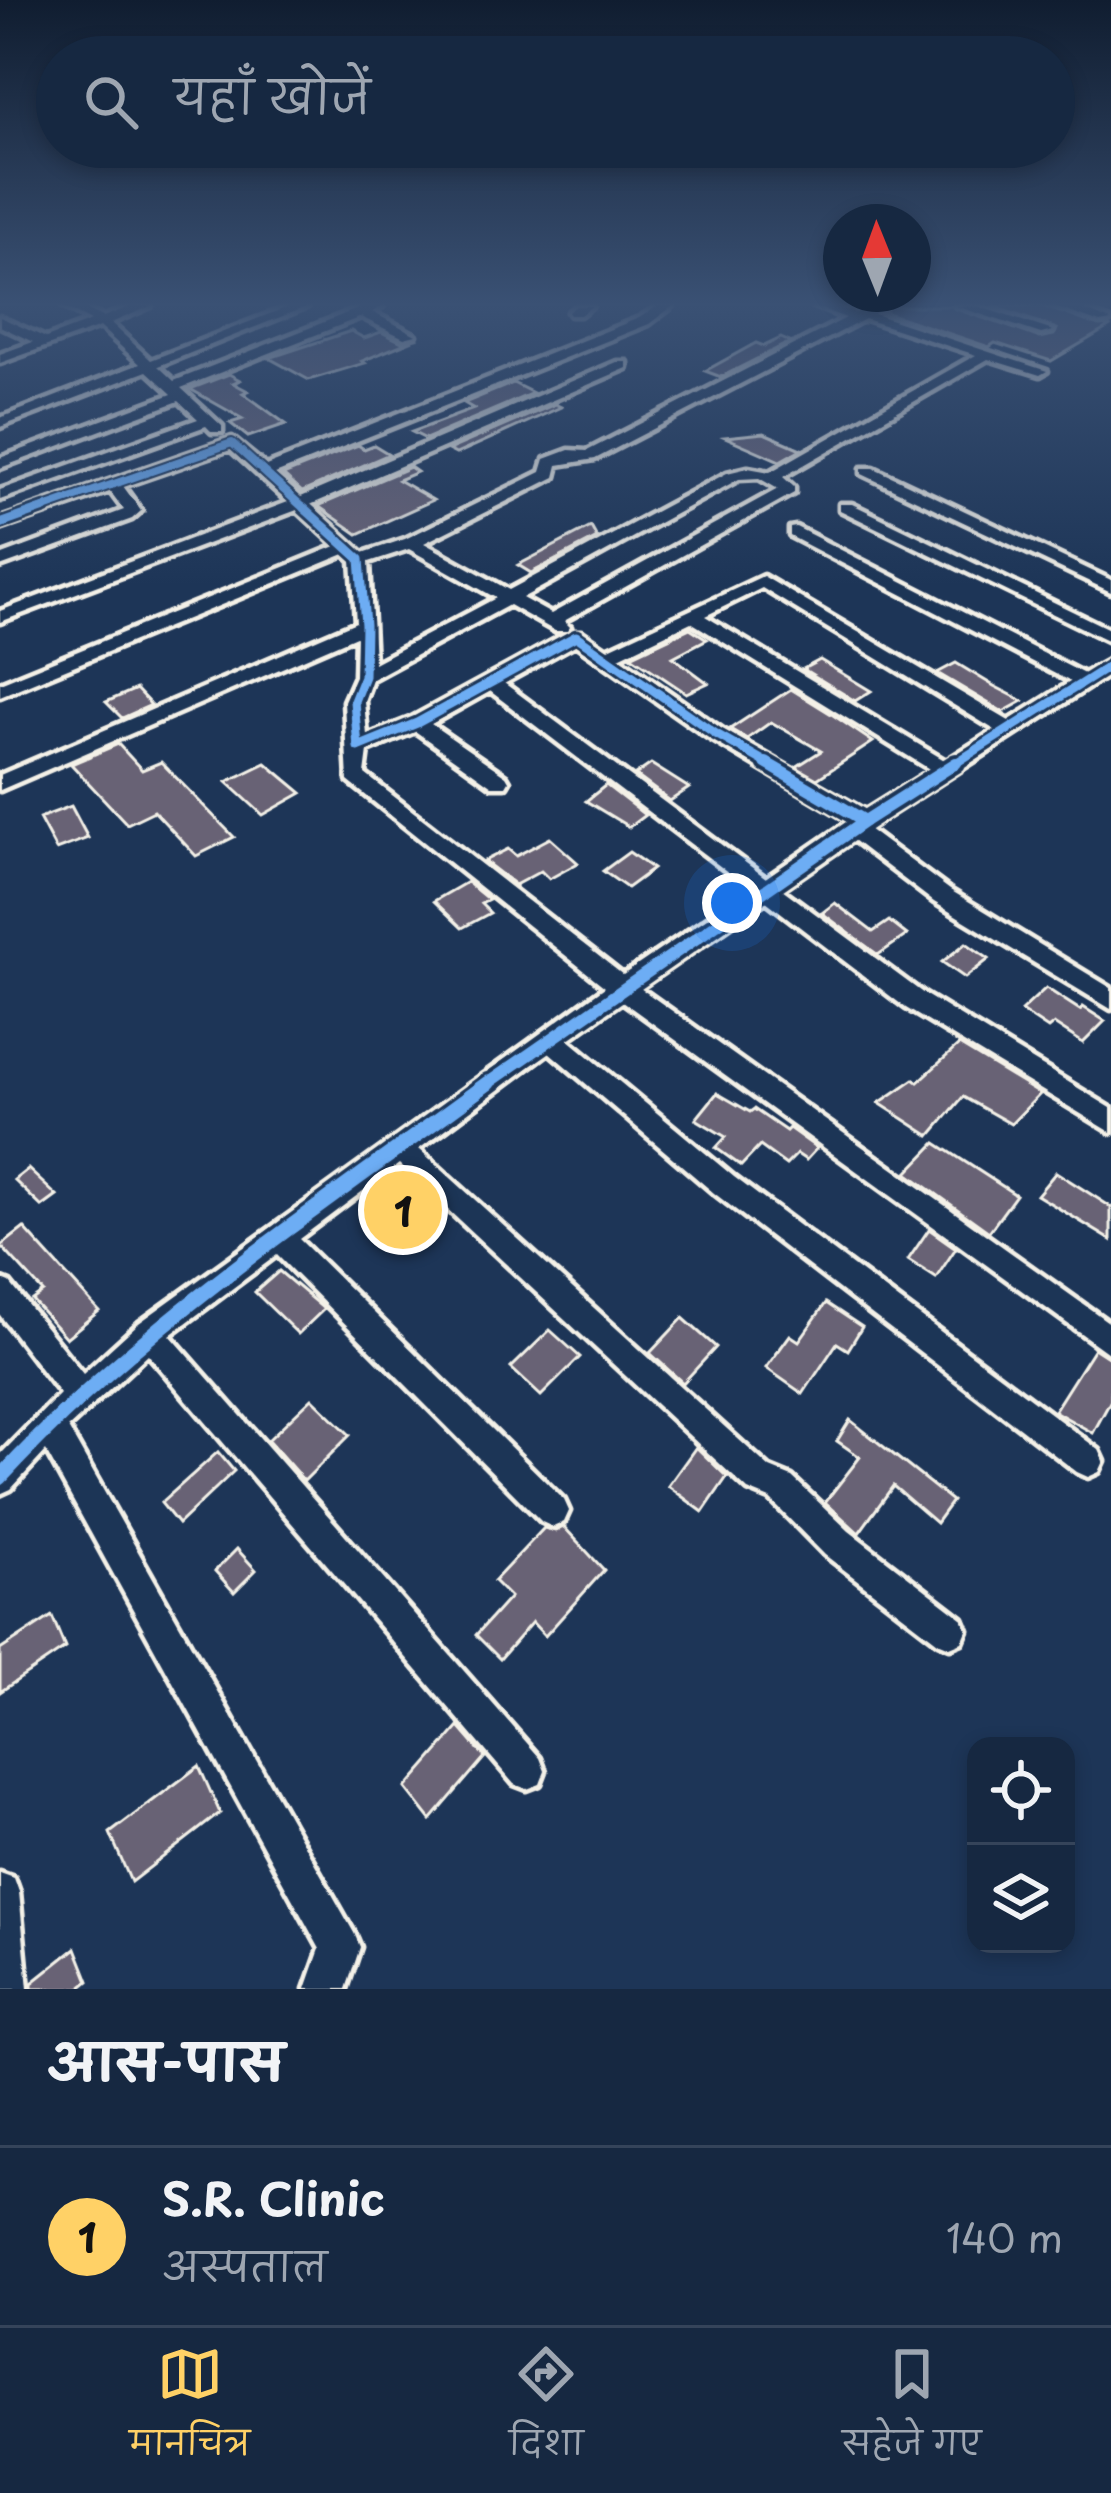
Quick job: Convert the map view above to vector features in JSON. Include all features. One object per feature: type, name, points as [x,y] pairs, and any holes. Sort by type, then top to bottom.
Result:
[{"type":"street","points":[[0,423],[66,399]]},
{"type":"street","points":[[0,463],[159,399]]},
{"type":"street","points":[[183,399],[354,553],[365,625],[364,676],[354,701],[355,776],[624,989],[1111,1342]]},
{"type":"street","points":[[265,472],[449,399]]},
{"type":"street","points":[[0,617],[301,503],[543,399]]},
{"type":"street","points":[[0,690],[354,553],[412,543],[549,474],[550,462],[569,455],[590,456],[700,399]]},
{"type":"street","points":[[772,477],[909,399]]},
{"type":"street","points":[[0,495],[207,421]]},
{"type":"street","points":[[0,524],[232,443]]},
{"type":"street","points":[[364,676],[733,476],[748,470],[772,477],[788,490],[552,621]]},
{"type":"street","points":[[868,471],[1111,586]]},
{"type":"street","points":[[0,562],[126,516],[133,511],[114,485]]},
{"type":"street","points":[[846,507],[1111,637]]},
{"type":"street","points":[[796,532],[1085,682]]},
{"type":"street","points":[[412,543],[576,636],[716,734],[859,825],[942,896],[1111,1000]]},
{"type":"street","points":[[605,657],[764,581],[1011,731]]},
{"type":"street","points":[[693,616],[946,770]]},
{"type":"street","points":[[0,784],[365,625]]},
{"type":"street","points":[[358,747],[417,723],[576,636]]},
{"type":"street","points":[[0,1478],[49,1425],[149,1334],[550,1038],[859,825],[1111,665]]},
{"type":"street","points":[[493,684],[915,1000],[1111,1121]]},
{"type":"street","points":[[417,723],[499,781]]},
{"type":"street","points":[[550,1038],[724,1185],[1088,1461]]},
{"type":"street","points":[[400,1148],[759,1479],[782,1488],[837,1543],[950,1630]]},
{"type":"street","points":[[279,1238],[553,1511]]},
{"type":"street","points":[[0,1292],[81,1396]]},
{"type":"street","points":[[149,1334],[527,1771]]},
{"type":"street","points":[[49,1425],[340,1947],[326,1989]]},
{"type":"street","points":[[0,1892],[8,1989]]},
{"type":"building","points":[[207,399],[251,399],[286,424],[248,437],[230,423],[243,419]]},
{"type":"building","points":[[519,399],[426,439],[412,432],[474,409],[464,403]]},
{"type":"building","points":[[555,404],[561,407],[456,454],[448,450]]},
{"type":"building","points":[[764,433],[801,449],[780,461],[725,437]]},
{"type":"building","points":[[358,445],[364,449],[374,445],[389,454],[302,492],[283,475]]},
{"type":"building","points":[[410,467],[417,472],[398,480],[433,500],[358,534],[318,506]]},
{"type":"building","points":[[591,527],[597,538],[531,573],[518,565]]},
{"type":"building","points":[[690,628],[707,639],[673,657],[708,683],[686,693],[631,656]]},
{"type":"building","points":[[820,660],[871,691],[855,701],[803,669]]},
{"type":"building","points":[[956,663],[1023,701],[1003,712],[937,673]]},
{"type":"building","points":[[136,689],[151,705],[122,718],[106,702]]},
{"type":"building","points":[[791,689],[873,742],[817,779],[796,767],[821,751],[771,722],[747,739],[730,729]]},
{"type":"building","points":[[118,744],[142,770],[161,762],[234,837],[196,856],[154,811],[127,824],[71,764]]},
{"type":"building","points":[[266,763],[302,793],[263,815],[227,782]]},
{"type":"building","points":[[651,764],[689,788],[670,801],[635,775]]},
{"type":"building","points":[[606,785],[645,815],[629,827],[586,801]]},
{"type":"building","points":[[71,806],[88,838],[56,850],[39,818]]},
{"type":"building","points":[[550,838],[578,863],[549,879],[541,871],[515,885],[484,861],[508,849],[516,856]]},
{"type":"building","points":[[629,852],[653,869],[627,888],[603,871]]},
{"type":"building","points":[[467,882],[489,900],[481,904],[490,913],[462,928],[434,901]]},
{"type":"building","points":[[835,903],[873,932],[889,921],[907,935],[878,955],[822,913]]},
{"type":"building","points":[[966,943],[989,959],[965,978],[942,962]]},
{"type":"building","points":[[1046,988],[1105,1021],[1083,1043],[1054,1024],[1048,1029],[1021,1011]]},
{"type":"building","points":[[959,1045],[1040,1094],[1011,1124],[963,1097],[930,1136],[879,1103],[914,1079],[918,1082]]},
{"type":"building","points":[[717,1093],[750,1112],[754,1109],[786,1131],[789,1128],[817,1148],[806,1160],[797,1154],[786,1165],[760,1146],[741,1166],[716,1148],[726,1137],[696,1119]]},
{"type":"building","points":[[936,1143],[1016,1195],[989,1232],[907,1173]]},
{"type":"building","points":[[28,1169],[57,1196],[42,1207],[14,1180]]},
{"type":"building","points":[[1056,1172],[1111,1207],[1111,1240],[1037,1195]]},
{"type":"building","points":[[405,1189],[434,1212],[409,1235],[381,1212]]},
{"type":"building","points":[[24,1228],[99,1311],[66,1338],[32,1300],[43,1292],[1,1246]]},
{"type":"building","points":[[929,1229],[956,1248],[936,1278],[908,1260]]},
{"type":"building","points":[[279,1271],[324,1309],[298,1334],[255,1292]]},
{"type":"building","points":[[826,1303],[862,1327],[848,1350],[837,1343],[803,1394],[766,1368],[790,1335],[799,1341]]},
{"type":"building","points":[[683,1318],[716,1347],[683,1383],[650,1353]]},
{"type":"building","points":[[550,1330],[580,1357],[541,1396],[511,1368]]},
{"type":"building","points":[[1094,1348],[1111,1359],[1111,1400],[1093,1433],[1054,1411]]},
{"type":"building","points":[[312,1398],[350,1435],[304,1481],[268,1440]]},
{"type":"building","points":[[850,1420],[952,1501],[936,1523],[893,1486],[859,1533],[825,1502],[860,1457],[837,1441]]},
{"type":"building","points":[[696,1447],[727,1477],[703,1512],[668,1486]]},
{"type":"building","points":[[218,1452],[234,1471],[178,1524],[161,1503]]},
{"type":"building","points":[[564,1527],[604,1570],[545,1636],[532,1622],[500,1659],[476,1635],[510,1597],[494,1581],[544,1528]]},
{"type":"building","points":[[237,1549],[256,1570],[234,1592],[215,1571]]},
{"type":"building","points":[[52,1616],[65,1648],[0,1692],[0,1650]]},
{"type":"building","points":[[459,1727],[485,1757],[431,1820],[406,1788]]},
{"type":"building","points":[[199,1766],[220,1813],[131,1882],[110,1833]]},
{"type":"building","points":[[76,1948],[89,1981],[79,1989],[32,1989],[32,1983]]},
{"type":"cycle path","points":[[0,524],[232,443],[360,559],[365,625],[364,676],[354,701],[358,747],[417,723],[576,636],[716,734],[865,821]]},
{"type":"cycle path","points":[[0,1478],[49,1425],[149,1333],[550,1038],[865,821],[1111,665]]},
{"type":"place","name":"S.R. Clinic","points":[[403,1210]]}]
